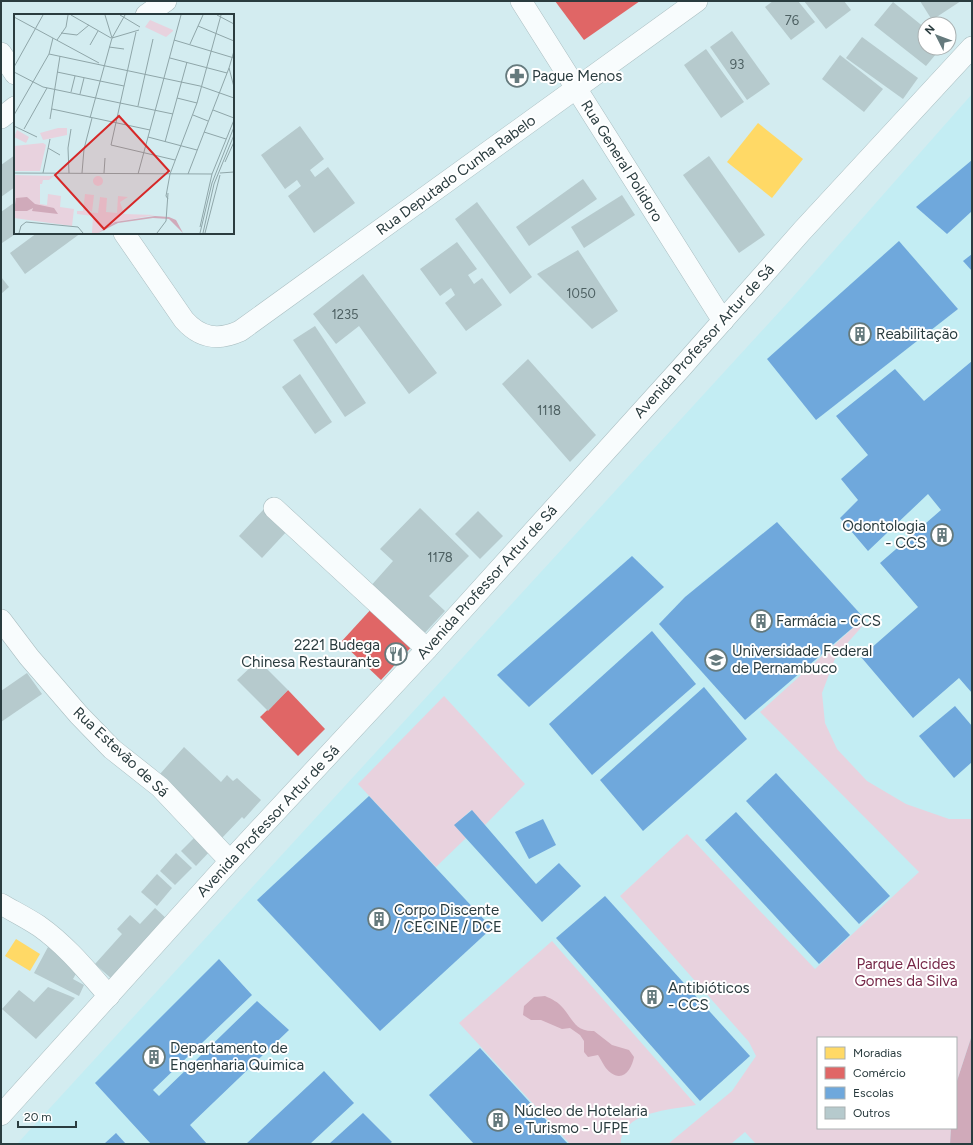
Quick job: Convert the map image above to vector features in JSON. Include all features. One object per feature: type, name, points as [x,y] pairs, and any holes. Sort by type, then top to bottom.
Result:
[{"type":"street","points":[[147,14],[166,1]]},
{"type":"street","name":"Rua General Polidoro","points":[[520,1],[723,321]]},
{"type":"street","name":"Rua Deputado Cunha Rabelo","points":[[125,234],[191,328],[210,337],[230,335],[240,331],[697,1]]},
{"type":"street","name":"Avenida Professor Artur de Sá","points":[[1,1115],[230,861],[427,649],[723,321],[802,231],[972,47]]},
{"type":"street","points":[[1,53],[14,72]]},
{"type":"street","points":[[1,118],[14,109]]},
{"type":"street","points":[[274,508],[368,597],[427,649]]},
{"type":"street","name":"Rua Estevão de Sá","points":[[1,620],[29,658],[79,716],[112,749],[160,788],[230,861]]},
{"type":"street","points":[[1,904],[38,925],[57,940],[76,958],[109,996]]},
{"type":"shaded area","name":"Universidade Federal de Pernambuco","points":[[972,94],[972,1144],[17,1144],[791,299]]},
{"type":"shaded area","points":[[545,996],[559,1004],[572,1021],[583,1030],[594,1031],[612,1045],[629,1050],[634,1057],[627,1072],[620,1076],[616,1075],[607,1069],[598,1055],[588,1057],[584,1052],[584,1041],[580,1035],[570,1028],[562,1029],[541,1020],[531,1020],[523,1015],[524,1006],[534,997]]},
{"type":"shaded area","points":[[972,1035],[972,1144],[950,1144],[951,1129],[957,1129],[957,1081]]},
{"type":"green space","name":"Parque Alcides Gomes da Silva","points":[[864,618],[866,622],[836,656],[822,693],[825,723],[837,749],[867,781],[906,804],[949,819],[972,819],[972,1035],[957,1081],[957,1037],[817,1037],[817,1129],[951,1129],[950,1144],[756,1144],[745,1132],[731,1144],[668,1144],[732,1091],[756,1056],[749,1042],[620,896],[687,834],[815,969],[919,872],[760,712]]},
{"type":"green space","points":[[444,696],[525,784],[485,825],[471,810],[455,825],[466,838],[436,867],[358,784]]},
{"type":"green space","points":[[552,941],[696,1105],[656,1112],[637,1119],[629,1125],[624,1132],[621,1139],[621,1144],[570,1144],[459,1023]]},
{"type":"building: Moradias","points":[[758,123],[803,159],[772,198],[727,162]]},
{"type":"building: Moradias","points":[[16,939],[40,954],[30,971],[5,956]]},
{"type":"building: Comércio","points":[[555,1],[640,1],[584,40]]},
{"type":"building: Comércio","points":[[374,606],[414,644],[381,680],[341,642]]},
{"type":"building: Comércio","points":[[288,690],[325,729],[298,756],[260,717]]},
{"type":"building: Escolas","points":[[972,160],[972,211],[947,234],[916,207]]},
{"type":"building: Escolas","name":"Reabilitação","points":[[899,241],[958,309],[816,420],[767,359]]},
{"type":"building: Escolas","points":[[972,254],[972,271],[963,261]]},
{"type":"building: Escolas","name":"Odontologia - CCS","points":[[972,361],[972,693],[959,678],[913,718],[861,657],[918,607],[880,563],[941,510],[928,494],[868,551],[840,518],[858,500],[841,479],[868,455],[836,416],[895,369],[924,401]]},
{"type":"building: Escolas","name":"Farmácia - CCS","points":[[777,522],[864,618],[745,720],[659,624],[685,597]]},
{"type":"building: Escolas","points":[[632,556],[664,587],[529,707],[497,675]]},
{"type":"building: Escolas","points":[[652,631],[696,684],[592,775],[549,724]]},
{"type":"building: Escolas","points":[[704,687],[747,739],[643,831],[600,780]]},
{"type":"building: Escolas","points":[[955,706],[972,726],[972,762],[954,778],[919,736]]},
{"type":"building: Escolas","points":[[776,773],[890,896],[859,924],[746,801]]},
{"type":"building: Escolas","name":"Corpo Discente / CECINE / DCE","points":[[369,796],[492,928],[380,1031],[257,900]]},
{"type":"building: Escolas","points":[[472,810],[536,884],[559,863],[581,886],[542,922],[454,825]]},
{"type":"building: Escolas","points":[[736,812],[850,935],[819,964],[705,840]]},
{"type":"building: Escolas","points":[[543,819],[556,845],[529,859],[515,832]]},
{"type":"building: Escolas","name":"Antibióticos - CCS","points":[[605,896],[750,1056],[700,1101],[556,938]]},
{"type":"building: Escolas","name":"Departamento de Engenharia Quimica","points":[[219,959],[252,995],[153,1090],[159,1096],[257,1001],[289,1030],[190,1125],[207,1144],[151,1144],[95,1083]]},
{"type":"building: Escolas","name":"Núcleo de Hotelaria e Turismo - UFPE","points":[[480,1048],[568,1144],[474,1144],[429,1095]]},
{"type":"building: Escolas","name":"Departamento de Engenharia Quimica","points":[[324,1071],[354,1103],[310,1144],[246,1144]]},
{"type":"building: Escolas","points":[[363,1113],[392,1142],[389,1144],[329,1144]]},
{"type":"building: Escolas","points":[[116,1133],[126,1144],[104,1144]]},
{"type":"building: Outros","points":[[773,1],[798,1],[815,22],[791,40],[765,7]]},
{"type":"building: Outros","points":[[804,1],[844,1],[851,10],[826,29]]},
{"type":"building: Outros","points":[[920,1],[961,1],[938,16],[929,16]]},
{"type":"building: Outros","points":[[893,2],[917,22],[917,56],[934,56],[926,66],[874,25]]},
{"type":"building: Outros","points":[[732,31],[770,84],[747,100],[710,47]]},
{"type":"building: Outros","points":[[862,37],[918,78],[903,99],[846,58]]},
{"type":"building: Outros","points":[[706,49],[744,102],[721,118],[684,65]]},
{"type":"building: Outros","points":[[840,55],[883,89],[864,112],[822,79]]},
{"type":"building: Outros","points":[[300,126],[324,159],[310,170],[315,177],[328,167],[355,203],[314,233],[288,196],[301,186],[297,180],[285,189],[261,155]]},
{"type":"building: Outros","points":[[14,156],[14,188],[1,197],[1,165]]},
{"type":"building: Outros","points":[[709,156],[765,235],[739,253],[683,175]]},
{"type":"building: Outros","points":[[583,179],[597,199],[529,246],[516,227]]},
{"type":"building: Outros","points":[[622,195],[635,215],[584,248],[571,227]]},
{"type":"building: Outros","points":[[477,202],[532,277],[510,294],[455,219]]},
{"type":"building: Outros","points":[[14,203],[14,234],[16,234],[2,243],[1,212]]},
{"type":"building: Outros","points":[[36,234],[80,234],[25,274],[10,253]]},
{"type":"building: Outros","points":[[457,242],[477,269],[468,275],[474,284],[482,278],[502,305],[466,331],[445,303],[455,295],[451,288],[440,296],[420,269]]},
{"type":"building: Outros","points":[[578,250],[618,311],[592,329],[537,274]]},
{"type":"building: Outros","points":[[363,274],[437,373],[409,394],[359,326],[336,344],[313,314]]},
{"type":"building: Outros","points":[[1,277],[9,287],[1,294]]},
{"type":"building: Outros","points":[[315,326],[366,403],[345,417],[293,340]]},
{"type":"building: Outros","points":[[528,359],[596,435],[570,462],[502,384]]},
{"type":"building: Outros","points":[[300,374],[332,422],[315,434],[282,387]]},
{"type":"building: Outros","points":[[265,508],[288,530],[262,558],[239,536]]},
{"type":"building: Outros","points":[[420,508],[469,556],[429,596],[445,611],[422,636],[369,588],[393,561],[380,549]]},
{"type":"building: Outros","points":[[478,511],[503,536],[480,559],[455,534]]},
{"type":"building: Outros","points":[[258,660],[288,690],[268,711],[237,680]]},
{"type":"building: Outros","points":[[27,673],[42,694],[1,722],[1,691]]},
{"type":"building: Outros","points":[[184,747],[221,782],[227,775],[233,781],[237,778],[261,800],[244,819],[242,817],[221,839],[185,802],[187,800],[160,774]]},
{"type":"building: Outros","points":[[198,834],[212,849],[196,866],[181,851]]},
{"type":"building: Outros","points":[[176,853],[192,868],[175,885],[160,871]]},
{"type":"building: Outros","points":[[157,874],[172,888],[157,906],[141,892]]},
{"type":"building: Outros","points":[[155,908],[168,920],[113,980],[95,964],[122,934],[117,929],[130,915],[140,924]]},
{"type":"building: Outros","points":[[48,947],[71,959],[78,970],[73,979],[84,985],[79,996],[34,973]]},
{"type":"building: Outros","points":[[48,987],[75,998],[36,1039],[2,1009],[19,990],[34,1002]]},
{"type":"place","name":"Pague Menos","points":[[517,76]]},
{"type":"place","name":"Reabilitação","points":[[860,334]]},
{"type":"place","name":"Odontologia - CCS","points":[[942,535]]},
{"type":"place","name":"Farmácia - CCS","points":[[761,621]]},
{"type":"place","name":"2221 Budega Chinesa Restaurante","points":[[396,654]]},
{"type":"place","name":"Universidade Federal de Pernambuco","points":[[716,660]]},
{"type":"place","name":"Corpo Discente / CECINE / DCE","points":[[379,919]]},
{"type":"place","name":"Antibióticos - CCS","points":[[652,997]]},
{"type":"place","name":"Departamento de Engenharia Quimica","points":[[154,1057]]},
{"type":"place","name":"Núcleo de Hotelaria e Turismo - UFPE","points":[[498,1120]]}]
